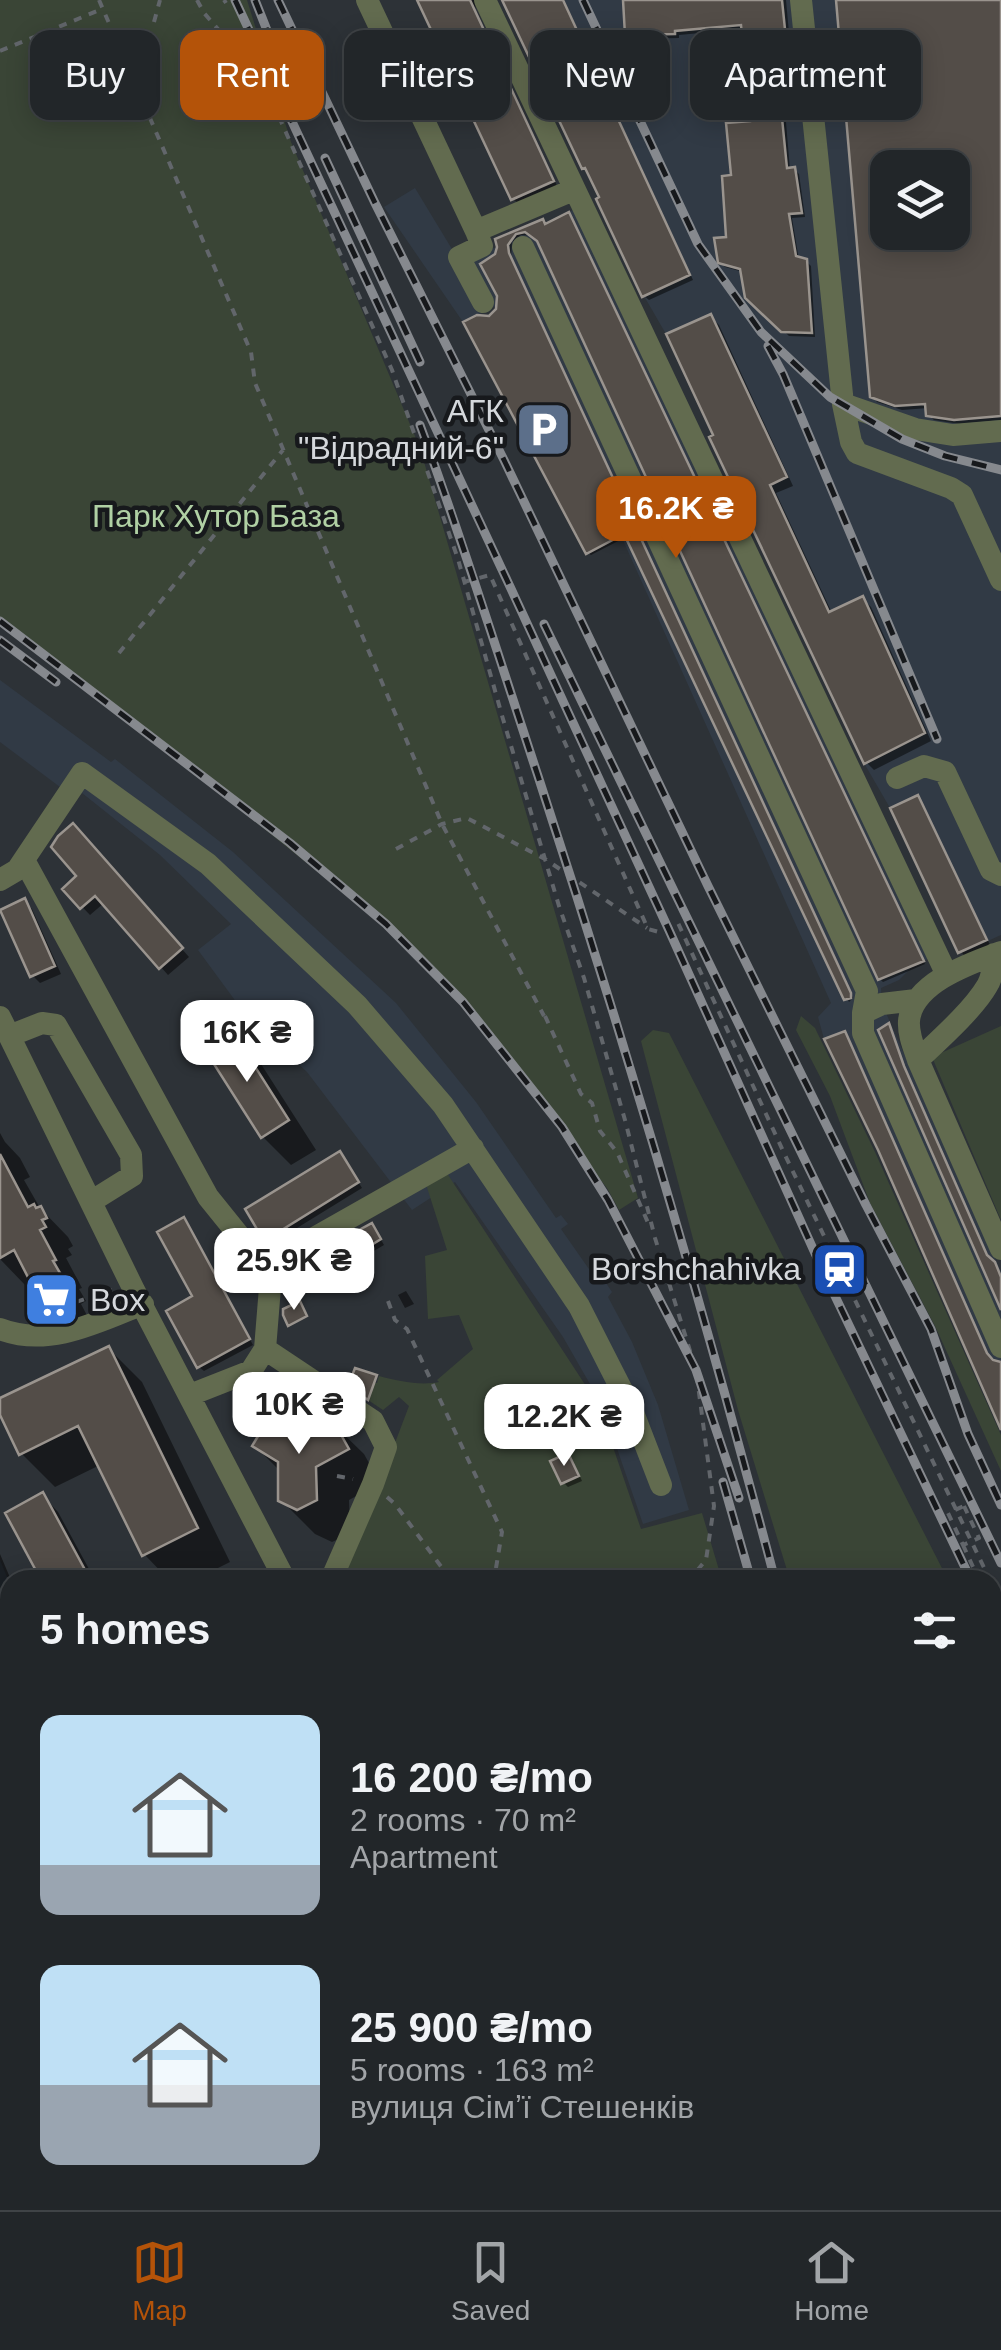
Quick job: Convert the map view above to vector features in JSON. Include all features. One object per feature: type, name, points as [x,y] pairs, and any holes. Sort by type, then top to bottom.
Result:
[{"type":"street","points":[[367,0],[482,246],[459,258],[483,302]]},
{"type":"street","points":[[485,0],[947,974]]},
{"type":"street","points":[[801,0],[843,404],[851,442],[856,453],[962,495],[1001,580]]},
{"type":"street","points":[[476,231],[573,190]]},
{"type":"street","points":[[523,247],[868,992],[862,1033],[1001,1347]]},
{"type":"street","points":[[843,404],[915,430],[954,434],[1001,431]]},
{"type":"street","points":[[897,778],[924,766],[945,772],[991,870],[1001,876]]},
{"type":"street","points":[[0,880],[17,870],[82,773],[208,864],[357,1005],[443,1104],[579,1306],[632,1410],[661,1486]]},
{"type":"street","points":[[24,860],[208,1197],[270,1274],[264,1349],[251,1372],[190,1395]]},
{"type":"street","points":[[998,953],[947,974],[916,1000],[908,1019],[918,1060],[1001,1249]]},
{"type":"street","points":[[918,1060],[986,987],[998,953]]},
{"type":"street","points":[[863,1013],[882,1004],[916,1000]]},
{"type":"street","points":[[92,1202],[132,1176],[131,1155],[56,1025],[5,1026],[138,1297],[280,1570]]},
{"type":"street","points":[[270,1274],[308,1242],[473,1148]]},
{"type":"street","points":[[8,1322],[17,1336],[43,1334],[138,1297]]},
{"type":"street","points":[[264,1349],[373,1421],[386,1446],[335,1570]]},
{"type":"path","points":[[99,0],[251,352],[255,383],[442,824],[544,1016]]},
{"type":"path","points":[[154,22],[160,0]]},
{"type":"path","points":[[197,0],[263,82],[392,370],[464,582],[584,978],[655,1238],[696,1370],[714,1506],[706,1560],[698,1570]]},
{"type":"path","points":[[0,51],[102,8]]},
{"type":"path","points":[[118,653],[283,450]]},
{"type":"path","points":[[464,582],[490,575],[648,928]]},
{"type":"path","points":[[396,850],[442,824],[467,818],[545,859],[648,928],[659,932],[678,923],[985,1570]]},
{"type":"path","points":[[540,1008],[581,1094],[592,1103],[600,1131],[617,1152],[655,1238]]},
{"type":"path","points":[[8,1322],[125,1286],[138,1297]]},
{"type":"path","points":[[388,1301],[395,1320],[407,1329],[502,1532],[496,1570]]},
{"type":"path","points":[[337,1476],[373,1484],[395,1504],[444,1570]]},
{"type":"path","points":[[956,1509],[948,1513],[975,1570]]},
{"type":"path","points":[[963,1545],[971,1541]]},
{"type":"shaded area","points":[[508,0],[1001,0],[1001,935],[959,954],[890,808],[864,763],[666,334],[644,296],[563,120],[670,120],[670,30],[530,30],[530,48]]},
{"type":"shaded area","points":[[415,188],[461,264],[577,208],[928,959],[881,988],[882,1004],[1001,1272],[1001,1430],[878,1150],[824,1039],[818,1017],[831,1003],[618,529],[502,303],[463,322],[384,207]]},
{"type":"shaded area","points":[[0,680],[111,762],[115,759],[233,852],[396,1003],[476,1102],[556,1218],[561,1215],[568,1224],[561,1229],[598,1282],[604,1280],[612,1292],[608,1297],[658,1405],[689,1510],[643,1524],[602,1405],[563,1337],[455,1182],[412,1210],[307,1072],[245,1014],[198,950],[231,924],[160,855],[82,793],[76,799],[0,742]]},
{"type":"green space","name":"Парк Хутор База","points":[[0,0],[247,0],[256,30],[180,30],[180,120],[284,120],[420,448],[638,1198],[619,1210],[607,1188],[430,962],[0,617]]},
{"type":"green space","points":[[801,1016],[815,1028],[875,1152],[1001,1435],[1001,1471],[935,1326],[870,1203],[830,1096],[796,1030]]},
{"type":"green space","points":[[1001,1026],[1001,1220],[932,1057]]},
{"type":"green space","points":[[653,1030],[669,1033],[943,1570],[787,1570],[738,1410],[641,1041]]},
{"type":"green space","points":[[439,1161],[599,1406],[641,1529],[702,1513],[719,1570],[347,1570],[409,1406],[399,1397],[383,1410],[368,1400],[374,1383],[379,1376],[417,1383],[439,1382],[473,1349],[459,1315],[428,1319],[425,1256],[447,1250],[424,1178]]},
{"type":"building","points":[[417,0],[470,0],[484,30],[431,30]]},
{"type":"building","points":[[502,0],[563,0],[577,30],[530,30],[530,59]]},
{"type":"building","points":[[623,0],[782,0],[785,30],[741,30],[741,25],[675,34],[670,34],[670,30],[625,30]]},
{"type":"building","points":[[836,0],[1001,0],[1001,416],[954,420],[926,416],[925,404],[895,406],[870,397],[846,120],[921,120],[921,30],[839,30]]},
{"type":"building","points":[[510,86],[554,181],[511,200],[473,120],[510,120]]},
{"type":"building","points":[[559,120],[618,120],[690,275],[642,297],[596,199],[599,197],[585,168],[582,169]]},
{"type":"building","points":[[782,120],[787,168],[795,167],[802,213],[789,214],[796,256],[807,259],[812,333],[781,332],[745,298],[740,269],[718,263],[714,238],[726,237],[722,176],[731,175],[726,123]]},
{"type":"building","points":[[569,212],[924,961],[878,980],[537,241],[525,232],[516,234],[508,245],[509,253],[851,998],[844,1000],[624,534],[586,554],[463,322],[477,315],[489,316],[496,309],[497,296],[480,264],[495,254],[495,239],[543,219],[545,224]]},
{"type":"building","points":[[711,314],[787,477],[770,485],[829,612],[863,596],[925,733],[864,764],[709,437],[713,435],[666,334]]},
{"type":"building","points":[[918,795],[987,940],[958,953],[890,808]]},
{"type":"building","points":[[73,823],[183,948],[159,969],[95,896],[80,909],[62,889],[76,876],[51,847]]},
{"type":"building","points":[[25,898],[55,966],[30,977],[0,910]]},
{"type":"building","points":[[889,1023],[987,1255],[1001,1277],[1001,1310],[878,1030]]},
{"type":"building","points":[[845,1031],[987,1353],[1001,1362],[1001,1430],[878,1150],[824,1039]]},
{"type":"building","points":[[233,1032],[289,1120],[261,1138],[205,1050]]},
{"type":"building","points":[[340,1151],[359,1182],[264,1241],[245,1209]]},
{"type":"building","points":[[0,1154],[28,1207],[41,1206],[47,1218],[42,1220],[46,1227],[40,1230],[56,1260],[53,1261],[60,1273],[55,1275],[67,1299],[48,1308],[14,1250],[0,1258]]},
{"type":"building","points":[[184,1217],[250,1339],[197,1368],[166,1311],[192,1296],[157,1232]]},
{"type":"building","points":[[372,1223],[381,1239],[360,1252],[350,1235]]},
{"type":"building","points":[[300,1301],[307,1316],[288,1326],[283,1309]]},
{"type":"building","points":[[109,1346],[198,1528],[142,1556],[78,1426],[19,1455],[0,1415],[0,1398]]},
{"type":"building","points":[[355,1368],[377,1375],[368,1400],[348,1386]]},
{"type":"building","points":[[271,1415],[301,1434],[331,1417],[349,1449],[316,1467],[317,1500],[297,1510],[278,1501],[278,1462],[252,1446]]},
{"type":"building","points":[[568,1453],[579,1476],[561,1484],[550,1461]]},
{"type":"building","points":[[43,1492],[84,1568],[36,1570],[5,1513]]},
{"type":"railway","points":[[235,0],[668,928],[824,1273],[966,1570]]},
{"type":"railway","points":[[255,0],[267,30]]},
{"type":"railway","points":[[278,0],[708,886],[931,1329],[968,1434],[1001,1505]]},
{"type":"railway","points":[[583,0],[698,244],[761,332],[830,397],[902,439],[945,456],[1001,470]]},
{"type":"railway","points":[[325,158],[420,362]]},
{"type":"railway","points":[[768,346],[937,739]]},
{"type":"railway","points":[[420,425],[602,976],[692,1277],[772,1570]]},
{"type":"railway","points":[[0,621],[290,843],[386,924],[463,1002],[562,1127],[608,1200],[696,1370],[739,1498]]},
{"type":"railway","points":[[544,624],[1001,1563]]},
{"type":"railway","points":[[0,640],[56,682]]},
{"type":"railway","points":[[723,1482],[748,1570]]},
{"type":"place","name":"АГК \"Відрадний-6\"","points":[[543,429]]},
{"type":"place","name":"Borshchahivka","points":[[840,1269]]},
{"type":"place","name":"Box","points":[[51,1300]]}]
